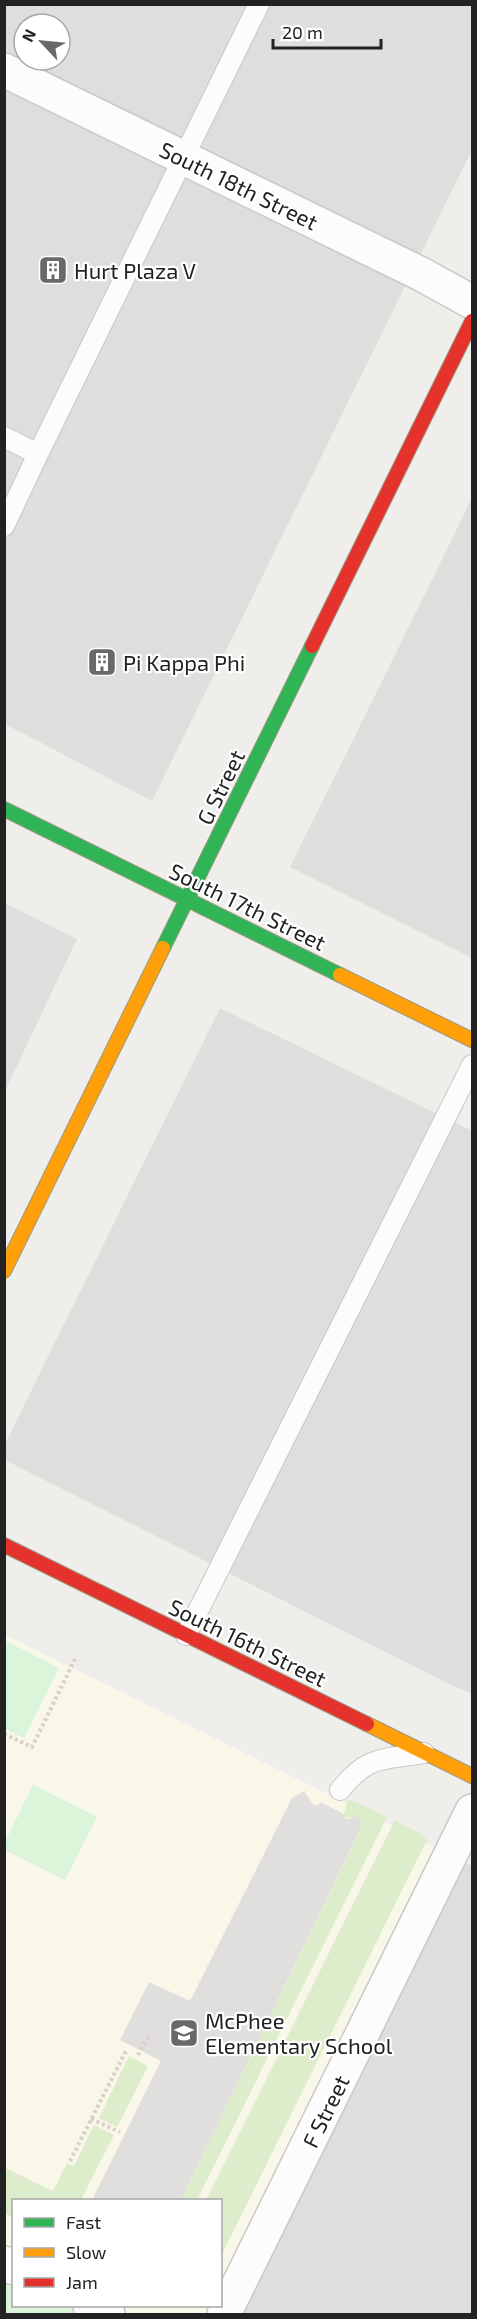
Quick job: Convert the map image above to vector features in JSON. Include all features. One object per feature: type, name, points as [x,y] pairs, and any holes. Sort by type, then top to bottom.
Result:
[{"type":"main road","name":"G Street","points":[[4,1271],[472,321]]},
{"type":"main road","name":"South 17th Street","points":[[4,809],[472,1040]]},
{"type":"main road","name":"South 16th Street","points":[[4,1545],[472,1776]]},
{"type":"street","name":"South 18th Street","points":[[4,70],[421,274],[472,302]]},
{"type":"street","name":"F Street","points":[[224,2314],[472,1810]]},
{"type":"lane","points":[[4,526],[260,4]]},
{"type":"lane","points":[[4,437],[38,454]]},
{"type":"lane","points":[[186,1635],[472,1065]]},
{"type":"lane","points":[[340,1790],[353,1773],[370,1761],[426,1753]]},
{"type":"path","points":[[4,1734],[32,1747],[75,1659]]},
{"type":"path","points":[[138,2055],[150,2034]]},
{"type":"path","points":[[70,2162],[127,2049]]},
{"type":"path","points":[[92,2119],[120,2132]]},
{"type":"shaded area","points":[[4,5],[472,5],[472,150],[152,801],[5,724]]},
{"type":"shaded area","points":[[239,287],[257,295],[250,314],[249,326],[195,438],[126,403],[89,477],[52,458],[122,316],[204,355]]},
{"type":"shaded area","points":[[4,305],[74,339],[46,396],[5,376]]},
{"type":"shaded area","points":[[49,464],[100,490],[67,554],[16,529]]},
{"type":"shaded area","points":[[472,498],[472,683],[398,649]]},
{"type":"shaded area","points":[[44,577],[61,586],[26,657],[39,663],[15,715],[9,720],[4,718],[5,623],[22,621]]},
{"type":"shaded area","points":[[437,594],[472,612],[472,795],[449,844],[428,834],[413,864],[351,831],[426,673],[402,661]]},
{"type":"shaded area","points":[[398,649],[472,683],[472,958],[290,867]]},
{"type":"shaded area","points":[[5,903],[77,939],[5,1091]]},
{"type":"shaded area","points":[[220,1008],[472,1131],[472,1694],[5,1460],[4,1446]]},
{"type":"shaded area","points":[[241,1028],[430,1123],[403,1181],[213,1087]]},
{"type":"shaded area","points":[[242,1297],[325,1338],[291,1407],[208,1367]]},
{"type":"shaded area","name":"McPhee Elementary School","points":[[4,1634],[451,1855],[224,2314],[108,2314],[92,2307],[222,2307],[222,2199],[12,2199],[12,2267],[5,2263]]},
{"type":"shaded area","points":[[304,1791],[314,1806],[322,1803],[349,1819],[357,1816],[362,1821],[362,1826],[181,2199],[92,2199],[161,2061],[120,2040],[149,1982],[190,2001],[292,1798]]},
{"type":"shaded area","points":[[451,1855],[472,1866],[472,2314],[224,2314]]},
{"type":"green space","points":[[4,1640],[59,1668],[24,1738],[5,1729]]},
{"type":"green space","points":[[33,1785],[97,1817],[65,1880],[5,1850],[5,1842]]},
{"type":"green space","points":[[348,1800],[387,1817],[197,2199],[181,2199],[360,1831],[362,1821],[343,1816]]},
{"type":"green space","points":[[395,1820],[421,1834],[427,1840],[222,2254],[222,2199],[206,2199]]},
{"type":"green space","points":[[129,2056],[148,2066],[117,2127],[99,2118]]},
{"type":"green space","points":[[94,2125],[114,2135],[82,2199],[12,2199],[12,2217],[5,2213],[5,2168],[53,2191],[67,2163],[74,2166]]},
{"type":"green space","points":[[4,2263],[12,2267],[12,2307],[92,2307],[108,2314],[5,2314]]},
{"type":"traffic: fast","points":[[163,948],[312,646]]},
{"type":"traffic: fast","points":[[4,809],[340,975]]},
{"type":"traffic: slow","points":[[4,1271],[163,948]]},
{"type":"traffic: slow","points":[[340,975],[472,1040]]},
{"type":"traffic: slow","points":[[367,1724],[472,1776]]},
{"type":"traffic: jam","points":[[312,646],[472,321]]},
{"type":"traffic: jam","points":[[4,1545],[367,1724]]},
{"type":"place","name":"Hurt Plaza V","points":[[53,270]]},
{"type":"place","name":"Pi Kappa Phi","points":[[102,662]]},
{"type":"place","name":"McPhee Elementary School","points":[[184,2033]]}]
